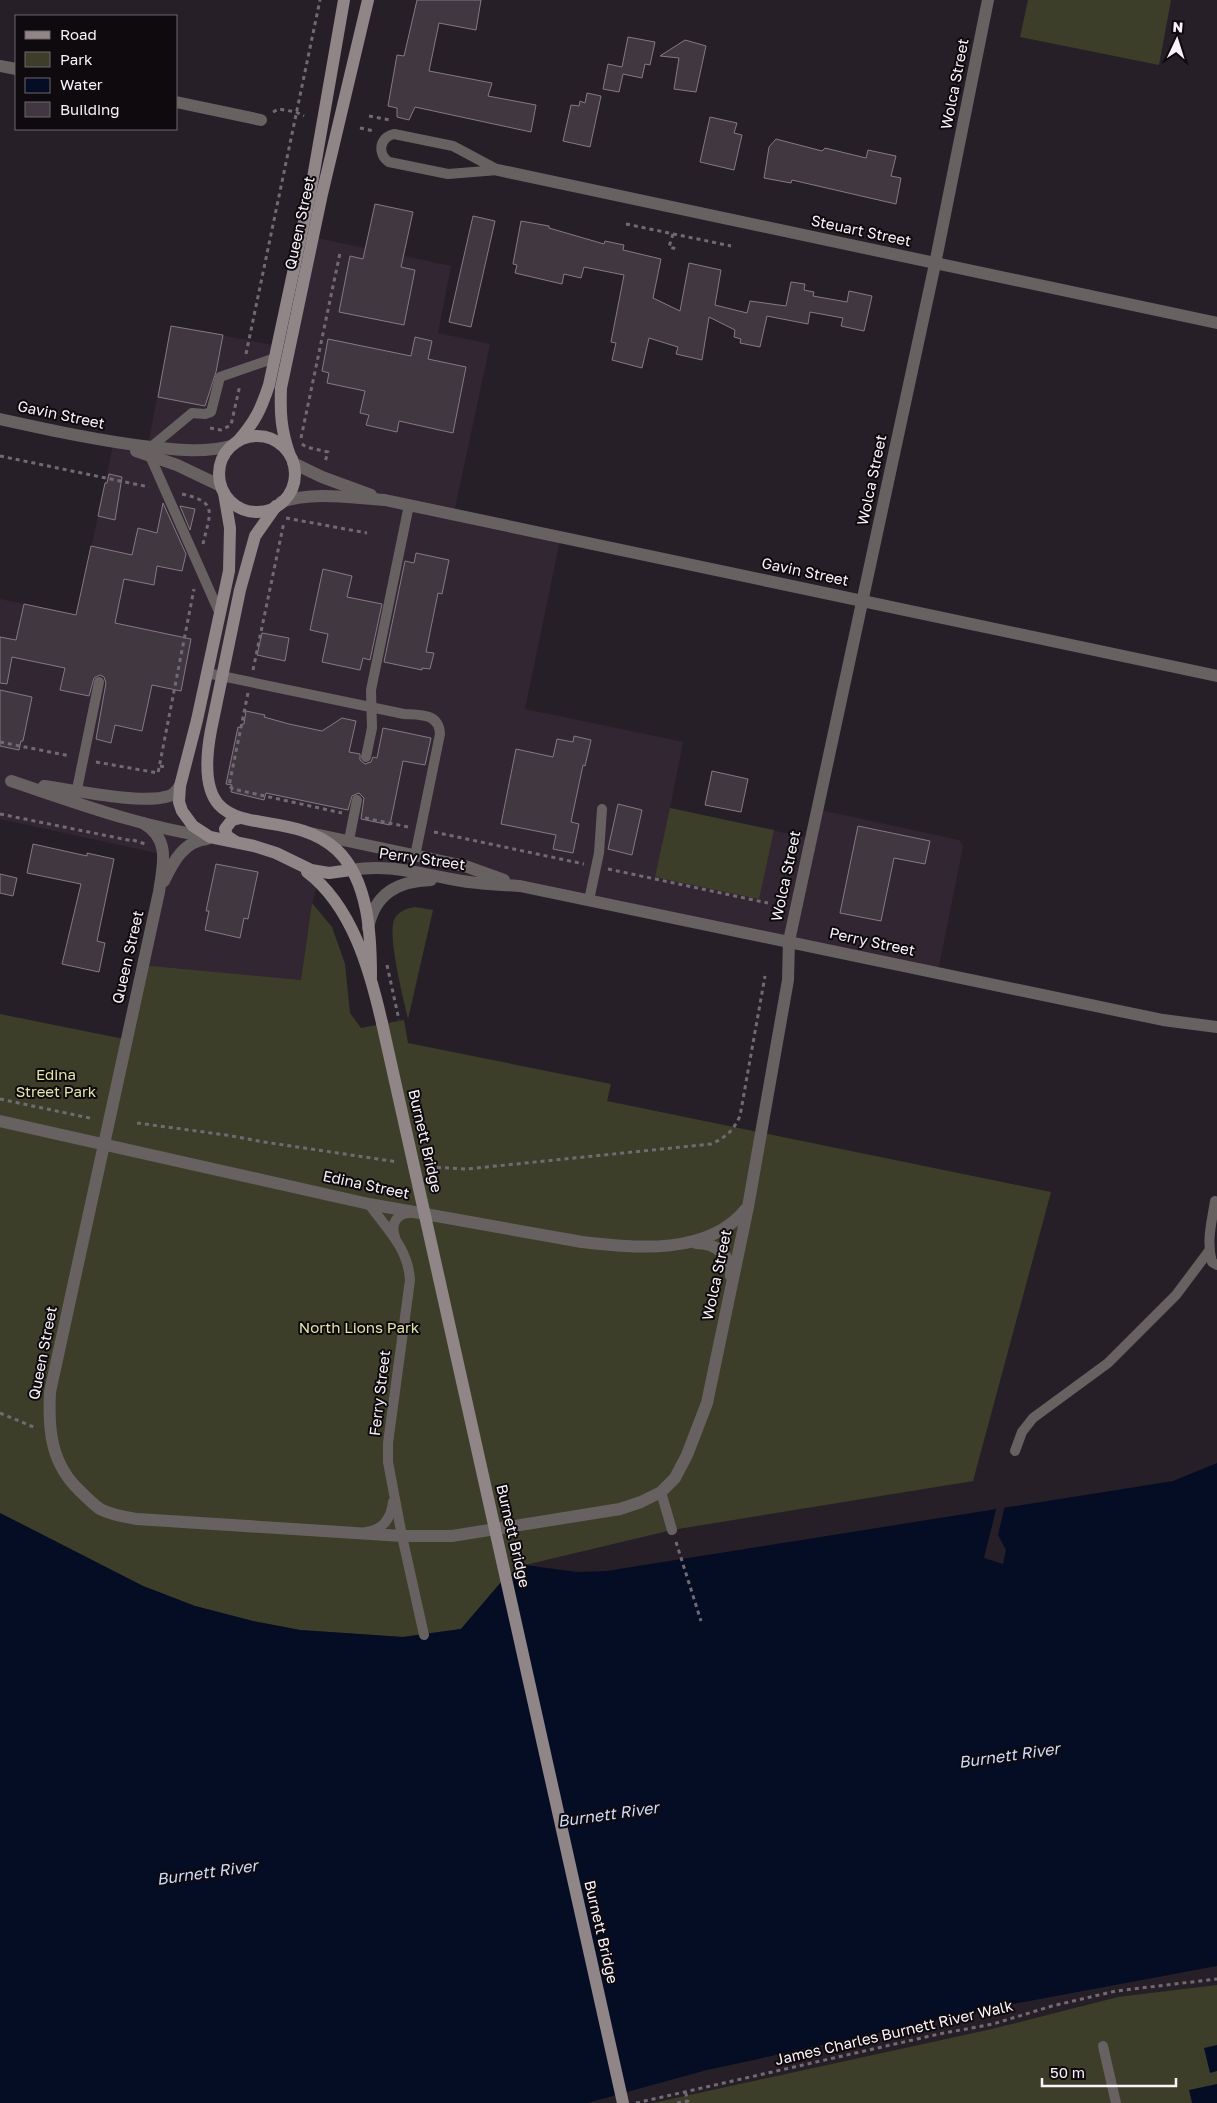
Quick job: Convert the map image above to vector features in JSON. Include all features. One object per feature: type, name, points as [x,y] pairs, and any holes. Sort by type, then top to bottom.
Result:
[{"type":"main road","name":"Queen Street","points":[[234,443],[252,425],[260,412],[275,358],[311,189],[344,0]]},
{"type":"main road","name":"Queen Street","points":[[291,458],[282,430],[280,416],[281,388],[322,194],[368,0]]},
{"type":"main road","points":[[230,841],[210,837],[200,832],[186,818],[179,802],[180,786],[229,571],[230,528],[219,475],[220,464],[234,443],[248,437],[260,436],[281,444],[291,458],[295,473],[289,494],[255,536],[240,590],[206,753],[207,776],[218,803],[232,815],[242,818]]},
{"type":"main road","points":[[222,490],[232,502],[247,510],[265,511],[279,504]]},
{"type":"main road","points":[[230,841],[225,829],[229,821],[234,818],[242,818]]},
{"type":"main road","name":"Perry Street","points":[[242,818],[310,833]]},
{"type":"main road","name":"Burnett Bridge","points":[[310,833],[337,850],[352,870],[359,887],[368,928],[371,977]]},
{"type":"main road","name":"Perry Street","points":[[230,841],[276,853],[302,868],[328,873],[352,870]]},
{"type":"main road","name":"Burnett Bridge","points":[[302,868],[327,889],[343,912],[371,977],[623,2103]]},
{"type":"street","name":"Wolca Street","points":[[402,1536],[452,1536],[611,1510],[641,1502],[661,1492],[675,1478],[698,1431],[707,1403],[748,1207],[788,980],[789,941],[935,264],[988,0]]},
{"type":"street","points":[[0,66],[15,69]]},
{"type":"street","points":[[178,102],[261,120]]},
{"type":"street","name":"Steuart Street","points":[[498,170],[1217,323]]},
{"type":"street","name":"Gavin Street","points":[[0,419],[151,451],[215,450],[234,443]]},
{"type":"street","name":"Gavin Street","points":[[151,451],[222,490]]},
{"type":"street","name":"Gavin Street","points":[[291,458],[322,477],[386,500],[1217,676]]},
{"type":"street","name":"Gavin Street","points":[[279,504],[297,497],[318,496],[386,500]]},
{"type":"street","points":[[6,780],[76,796],[143,824],[210,837]]},
{"type":"street","points":[[76,796],[158,799],[174,794],[180,786]]},
{"type":"street","name":"Queen Street","points":[[143,824],[156,833],[162,847],[163,865],[159,892],[53,1376],[49,1429],[52,1447],[58,1464],[71,1483],[100,1509],[137,1519],[402,1536]]},
{"type":"street","name":"Perry Street","points":[[310,833],[465,866],[520,886]]},
{"type":"street","name":"Queen Street","points":[[159,892],[171,866],[187,847],[200,840],[230,841]]},
{"type":"street","name":"Perry Street","points":[[352,870],[373,867],[391,868],[463,882],[520,886],[1163,1020],[1217,1027]]},
{"type":"street","points":[[368,928],[373,910],[384,896],[395,887],[417,880],[463,882]]},
{"type":"street","name":"Edina Street","points":[[0,1121],[369,1204],[582,1242],[616,1246],[684,1243],[705,1238],[726,1229],[737,1221],[748,1207]]},
{"type":"street","points":[[684,1243],[700,1242],[720,1249],[730,1264],[730,1291]]},
{"type":"lane","name":"Steuart Street","points":[[394,134],[453,146],[498,170],[448,174],[389,162],[382,156],[381,147],[385,138],[394,134]]},
{"type":"lane","points":[[220,614],[166,491],[151,451],[192,413],[210,414],[213,410],[220,377],[275,358]]},
{"type":"lane","points":[[366,758],[372,728],[371,690],[409,505]]},
{"type":"lane","points":[[207,673],[404,714],[425,714],[434,719],[440,734],[415,856]]},
{"type":"lane","points":[[76,796],[99,682]]},
{"type":"lane","points":[[349,840],[357,800]]},
{"type":"lane","points":[[589,900],[596,866],[602,809]]},
{"type":"lane","points":[[1216,1201],[1209,1251],[1212,1262],[1217,1265]]},
{"type":"lane","name":"Ferry Street","points":[[369,1204],[398,1243],[409,1264],[410,1280],[388,1443],[388,1462],[424,1634]]},
{"type":"lane","name":"Ferry Street","points":[[398,1243],[393,1228],[394,1222],[402,1214],[420,1213]]},
{"type":"lane","points":[[1015,1451],[1022,1432],[1033,1418],[1108,1363],[1176,1295],[1209,1251]]},
{"type":"lane","name":"Ferry Street","points":[[356,1533],[370,1532],[387,1522],[392,1513],[394,1491]]},
{"type":"lane","points":[[661,1492],[672,1530]]},
{"type":"lane","points":[[1103,2046],[1116,2103]]},
{"type":"path","points":[[235,406],[320,0]]},
{"type":"path","points":[[261,120],[279,109],[296,112],[304,116]]},
{"type":"path","points":[[626,224],[731,246]]},
{"type":"path","points":[[673,234],[670,247],[677,249]]},
{"type":"path","points":[[324,468],[328,452],[306,448],[302,445],[301,439],[340,253]]},
{"type":"path","points":[[0,456],[198,498],[206,503],[210,513],[158,774],[0,742]]},
{"type":"path","points":[[189,496],[190,490]]},
{"type":"path","points":[[367,533],[284,518],[229,786],[233,789],[420,830],[768,903]]},
{"type":"path","points":[[273,540],[280,542]]},
{"type":"path","points":[[160,766],[166,767]]},
{"type":"path","points":[[0,814],[145,844],[149,842]]},
{"type":"path","points":[[384,829],[386,822]]},
{"type":"path","points":[[133,841],[134,835]]},
{"type":"path","points":[[387,962],[399,1020]]},
{"type":"path","points":[[424,1166],[441,1169],[467,1169],[711,1144],[721,1140],[735,1127],[740,1116],[765,976]]},
{"type":"path","points":[[0,1100],[94,1119]]},
{"type":"path","points":[[136,1123],[226,1135],[407,1164]]},
{"type":"path","points":[[0,1413],[34,1427],[49,1429]]},
{"type":"path","points":[[672,1530],[701,1621]]},
{"type":"path","name":"James Charles Burnett River Walk","points":[[635,2103],[993,2024],[1052,2006],[1116,1991],[1217,1978]]},
{"type":"path","points":[[677,2103],[688,2100],[685,2091]]},
{"type":"shaded area","points":[[307,236],[451,266],[438,333],[490,344],[454,513],[561,535],[525,709],[683,742],[670,808],[813,839],[820,810],[959,840],[963,846],[938,971],[404,868],[321,872],[312,904],[301,980],[141,965],[161,854],[0,819],[0,599],[77,615],[114,441],[148,445],[171,326],[284,347]]},
{"type":"green space","points":[[1028,0],[1171,0],[1159,65],[1020,37]]},
{"type":"green space","points":[[670,808],[774,830],[759,899],[655,877]]},
{"type":"green space","name":"North Lions Park","points":[[312,903],[332,927],[345,964],[350,1013],[361,1028],[404,1020],[408,1043],[611,1084],[607,1101],[1051,1192],[973,1481],[672,1530],[525,1565],[502,1581],[461,1629],[403,1637],[300,1630],[253,1621],[195,1606],[143,1586],[0,1513],[0,1014],[124,1039],[141,965],[301,980]]},
{"type":"green space","points":[[415,907],[433,910],[408,1019],[394,952],[393,926],[395,918],[399,913]]},
{"type":"green space","points":[[1217,1985],[1217,2103],[653,2103],[992,2029],[1118,1997]]},
{"type":"water","name":"Burnett River","points":[[1217,1463],[1217,1966],[1002,2006],[707,2070],[587,2103],[0,2103],[0,1513],[143,1586],[195,1606],[253,1621],[300,1630],[403,1637],[461,1629],[502,1581],[525,1565],[577,1572],[606,1571],[1173,1481]]},
{"type":"water","points":[[1217,2045],[1217,2071],[1210,2073],[1204,2048]]},
{"type":"water","points":[[1217,2084],[1217,2103],[1192,2103],[1189,2090]]},
{"type":"pier","points":[[1005,1505],[998,1535],[1006,1550],[1003,1564],[984,1558],[997,1506]]},
{"type":"building","points":[[417,0],[481,0],[476,30],[439,23],[429,71],[492,83],[488,96],[536,105],[531,132],[415,107],[409,120],[397,117],[397,108],[388,106],[397,55],[404,56]]},
{"type":"building","points":[[628,37],[655,42],[650,65],[645,64],[642,78],[623,74],[619,92],[603,89],[608,64],[622,67]]},
{"type":"building","points":[[685,40],[706,46],[696,92],[674,89],[679,58],[660,56]]},
{"type":"building","points":[[587,93],[601,96],[590,147],[563,141],[571,105],[579,106],[580,101],[585,103]]},
{"type":"building","points":[[710,117],[737,123],[734,133],[742,135],[734,170],[700,162]]},
{"type":"building","points":[[776,139],[822,151],[825,148],[866,158],[868,150],[896,156],[891,176],[901,178],[896,204],[792,180],[791,183],[764,178],[769,147]]},
{"type":"building","points":[[375,204],[413,212],[401,267],[415,270],[404,325],[339,312],[350,256],[363,259]]},
{"type":"building","points":[[473,216],[495,221],[471,327],[449,322]]},
{"type":"building","points":[[521,221],[549,226],[549,228],[604,244],[605,241],[624,245],[623,250],[661,259],[653,298],[680,311],[689,263],[721,270],[715,305],[747,313],[750,301],[786,306],[791,282],[805,284],[804,290],[814,292],[813,296],[847,302],[849,291],[872,296],[864,331],[841,326],[843,318],[810,312],[808,324],[767,316],[760,347],[740,343],[741,339],[734,337],[735,330],[709,317],[702,360],[676,354],[678,347],[649,338],[642,368],[612,360],[616,343],[611,342],[624,275],[584,267],[581,278],[564,274],[562,284],[515,273],[517,265],[513,264]]},
{"type":"building","points":[[171,326],[223,335],[216,372],[205,406],[158,397]]},
{"type":"building","points":[[415,337],[432,341],[428,359],[466,367],[453,433],[399,421],[397,432],[366,425],[369,415],[360,413],[365,391],[327,383],[329,373],[322,371],[328,339],[411,356]]},
{"type":"building","points":[[109,474],[122,477],[115,520],[98,516],[105,483],[107,483]]},
{"type":"building","points":[[163,503],[186,554],[182,571],[157,566],[154,585],[124,579],[115,623],[191,639],[181,691],[152,685],[142,731],[115,725],[111,743],[96,739],[106,683],[104,677],[100,675],[94,678],[89,696],[60,690],[65,668],[12,657],[7,684],[0,683],[0,637],[16,640],[24,604],[76,615],[91,546],[132,555],[138,528],[157,533]]},
{"type":"building","points":[[180,506],[195,509],[190,530]]},
{"type":"building","points":[[416,553],[449,560],[442,594],[438,593],[426,652],[434,653],[430,669],[422,668],[422,670],[384,662],[405,561],[414,563]]},
{"type":"building","points":[[323,569],[352,576],[347,597],[382,604],[370,660],[363,658],[360,670],[322,662],[328,634],[310,630]]},
{"type":"building","points":[[262,633],[289,638],[285,661],[257,655]]},
{"type":"building","points":[[0,690],[32,697],[23,741],[21,741],[19,750],[0,746]]},
{"type":"building","points":[[246,711],[265,715],[264,717],[289,724],[322,731],[342,718],[356,721],[349,752],[360,754],[360,760],[365,764],[371,762],[373,757],[377,758],[383,728],[431,738],[425,765],[403,761],[390,825],[361,819],[364,798],[359,793],[352,796],[348,810],[266,793],[264,800],[231,792],[232,785],[226,784],[238,727],[241,728],[242,724],[244,724]]},
{"type":"building","points":[[574,736],[591,740],[585,766],[583,765],[571,822],[579,824],[573,853],[553,849],[556,835],[501,824],[516,749],[553,757],[557,739],[573,742]]},
{"type":"building","points":[[712,771],[748,779],[741,812],[705,805]]},
{"type":"building","points":[[618,804],[642,810],[632,855],[608,849]]},
{"type":"building","points":[[858,826],[930,841],[925,864],[894,858],[881,921],[840,913]]},
{"type":"building","points":[[33,844],[87,856],[87,853],[114,859],[97,941],[105,943],[99,972],[62,964],[81,884],[27,873]]},
{"type":"building","points":[[216,864],[258,872],[248,919],[244,918],[240,938],[205,930],[209,911],[206,911]]},
{"type":"building","points":[[0,874],[17,878],[13,896],[0,893]]},
{"type":"park label","name":"Edina Street Park","points":[[56,1084]]}]
